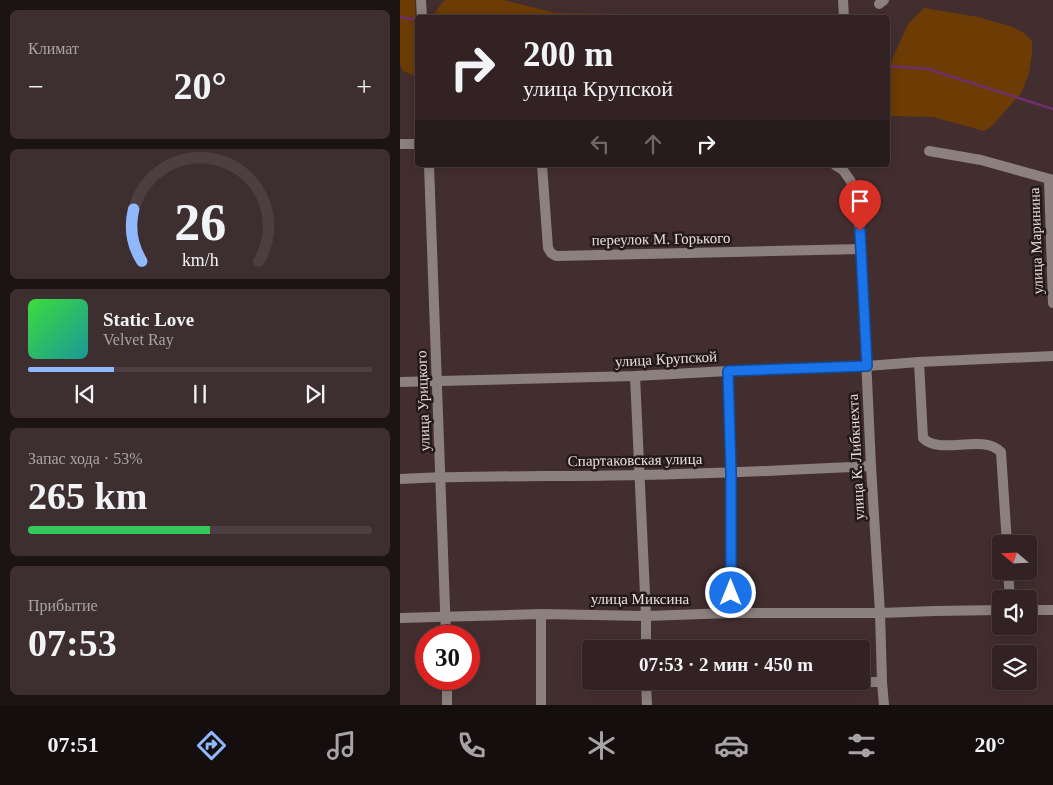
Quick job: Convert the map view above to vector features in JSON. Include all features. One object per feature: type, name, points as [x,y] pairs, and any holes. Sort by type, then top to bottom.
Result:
[{"type":"street","points":[[421,0],[422,15]]},
{"type":"street","points":[[843,0],[844,15]]},
{"type":"street","points":[[400,144],[415,144]]},
{"type":"street","points":[[929,151],[981,160],[1051,180]]},
{"type":"street","name":"улица Урицкого","points":[[429,167],[446,625]]},
{"type":"street","name":"переулок М. Горького","points":[[542,167],[548,248],[556,256],[861,249]]},
{"type":"street","name":"улица К. Либкнехта","points":[[838,167],[850,180],[858,200],[884,705]]},
{"type":"street","name":"улица Маринина","points":[[1051,180],[1053,303]]},
{"type":"street","name":"улица Крупской","points":[[400,382],[635,376],[1053,356]]},
{"type":"street","points":[[919,362],[923,438],[927,442],[940,444],[987,445],[1001,452],[1006,535]]},
{"type":"street","points":[[728,371],[731,473],[731,613]]},
{"type":"street","points":[[635,376],[646,640]]},
{"type":"street","name":"Спартаковская улица","points":[[400,479],[640,476],[871,466]]},
{"type":"street","name":"улица Миксина","points":[[400,618],[541,614],[646,616],[731,613],[880,613],[992,610]]},
{"type":"street","points":[[1037,610],[1053,610]]},
{"type":"street","points":[[541,614],[541,705]]},
{"type":"street","points":[[870,682],[882,682]]},
{"type":"street","points":[[447,690],[447,705]]},
{"type":"street","points":[[646,690],[647,705]]},
{"type":"shaded area","points":[[400,0],[415,0],[415,76],[403,71],[400,64]]},
{"type":"shaded area","points":[[445,0],[503,0],[556,13],[627,15],[434,15]]},
{"type":"shaded area","points":[[924,8],[978,17],[1013,27],[1024,33],[1032,41],[1032,52],[1029,73],[1021,93],[992,126],[984,131],[933,117],[890,117],[890,63],[908,24]]},
{"type":"waterway","points":[[400,17],[415,20]]},
{"type":"waterway","points":[[890,66],[928,69],[1053,109]]},
{"type":"route","points":[[731,593],[731,473],[728,371],[867,366],[860,231]]}]
